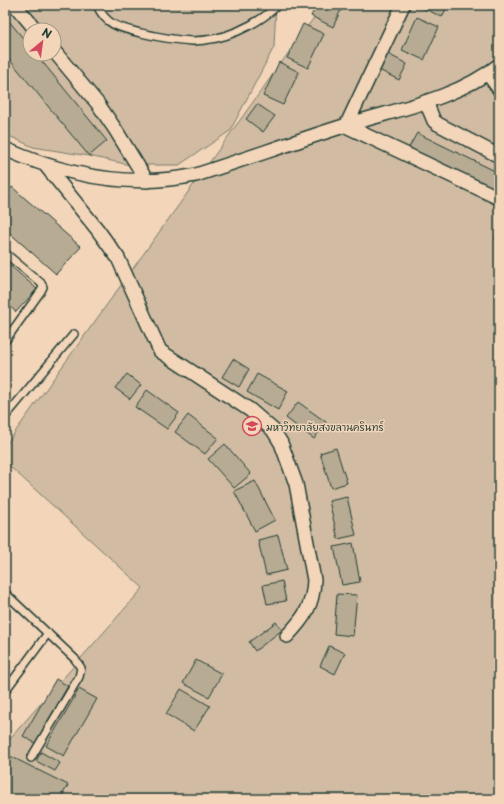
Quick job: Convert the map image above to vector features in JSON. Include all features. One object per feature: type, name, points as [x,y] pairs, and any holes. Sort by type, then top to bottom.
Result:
[{"type":"street","points":[[15,5],[29,22]]},
{"type":"street","points":[[346,126],[403,5]]},
{"type":"street","points":[[62,61],[98,104],[147,181]]},
{"type":"street","points":[[5,150],[46,166],[79,175],[105,179],[147,181],[172,180],[196,176],[346,126],[426,102],[465,86],[488,74],[499,65]]},
{"type":"street","points":[[488,74],[499,89]]},
{"type":"street","points":[[426,102],[434,121],[438,124],[499,156]]},
{"type":"street","points":[[346,126],[499,198]]},
{"type":"street","points":[[46,166],[97,229],[118,258],[160,351],[250,410],[273,430],[281,443],[296,484],[314,580],[314,591],[308,611],[287,636]]},
{"type":"lane","points":[[97,5],[105,18],[113,25],[168,39],[194,41],[222,36],[239,30],[255,22],[278,5]]},
{"type":"lane","points":[[5,253],[38,280],[43,287],[5,341]]},
{"type":"lane","points":[[5,417],[74,334]]},
{"type":"lane","points":[[5,593],[75,659],[80,666],[81,671],[79,677],[31,758]]},
{"type":"lane","points":[[5,691],[48,633]]},
{"type":"shaded area","points":[[5,5],[276,5],[274,47],[230,131],[179,165],[130,165],[89,156],[33,147],[5,134]]},
{"type":"shaded area","name":"มหาวิทยาลัยสงขลานครินทร์","points":[[323,5],[499,5],[499,799],[5,799],[5,744],[143,588],[5,462],[5,446]]},
{"type":"building","points":[[317,5],[343,5],[333,27],[311,16]]},
{"type":"building","points":[[422,5],[448,5],[442,17],[421,7]]},
{"type":"building","points":[[5,16],[22,37],[22,62],[43,62],[107,141],[89,156],[5,54]]},
{"type":"building","points":[[417,17],[439,27],[424,60],[402,50]]},
{"type":"building","points":[[303,24],[324,34],[308,68],[287,58]]},
{"type":"building","points":[[388,54],[407,64],[399,80],[379,70]]},
{"type":"building","points":[[279,62],[299,72],[283,105],[263,96]]},
{"type":"building","points":[[257,104],[275,116],[263,132],[246,119]]},
{"type":"building","points":[[417,133],[499,173],[499,193],[408,149]]},
{"type":"building","points":[[12,187],[81,247],[56,274],[5,229],[5,195]]},
{"type":"building","points":[[499,231],[499,240],[495,239]]},
{"type":"building","points":[[5,261],[37,289],[16,312],[5,302]]},
{"type":"building","points":[[233,359],[249,369],[239,387],[222,377]]},
{"type":"building","points":[[127,374],[141,385],[130,399],[115,388]]},
{"type":"building","points":[[257,374],[288,391],[278,410],[247,392]]},
{"type":"building","points":[[147,390],[179,413],[167,429],[135,407]]},
{"type":"building","points":[[298,402],[326,422],[314,439],[286,418]]},
{"type":"building","points":[[188,415],[218,438],[205,454],[175,432]]},
{"type":"building","points":[[225,444],[251,474],[234,488],[208,459]]},
{"type":"building","points":[[336,448],[347,483],[331,488],[320,453]]},
{"type":"building","points":[[255,481],[275,520],[255,531],[234,491]]},
{"type":"building","points":[[347,497],[356,535],[338,539],[329,501]]},
{"type":"building","points":[[278,535],[287,570],[266,575],[258,540]]},
{"type":"building","points":[[353,543],[360,582],[342,585],[334,547]]},
{"type":"building","points":[[282,581],[286,601],[267,604],[263,585]]},
{"type":"building","points":[[337,594],[357,595],[353,636],[334,634]]},
{"type":"building","points":[[276,622],[282,630],[255,651],[249,642]]},
{"type":"building","points":[[329,646],[345,653],[335,674],[320,666]]},
{"type":"building","points":[[196,660],[222,674],[209,697],[183,683]]},
{"type":"building","points":[[56,679],[68,686],[35,743],[23,736]]},
{"type":"building","points":[[79,689],[97,699],[64,756],[46,746]]},
{"type":"building","points":[[181,689],[210,706],[194,731],[166,714]]},
{"type":"building","points":[[41,752],[60,763],[55,771],[36,761]]},
{"type":"building","points":[[10,756],[68,785],[60,799],[5,799],[5,766]]},
{"type":"place","name":"มหาวิทยาลัยสงขลานครินทร์","points":[[252,426]]}]
